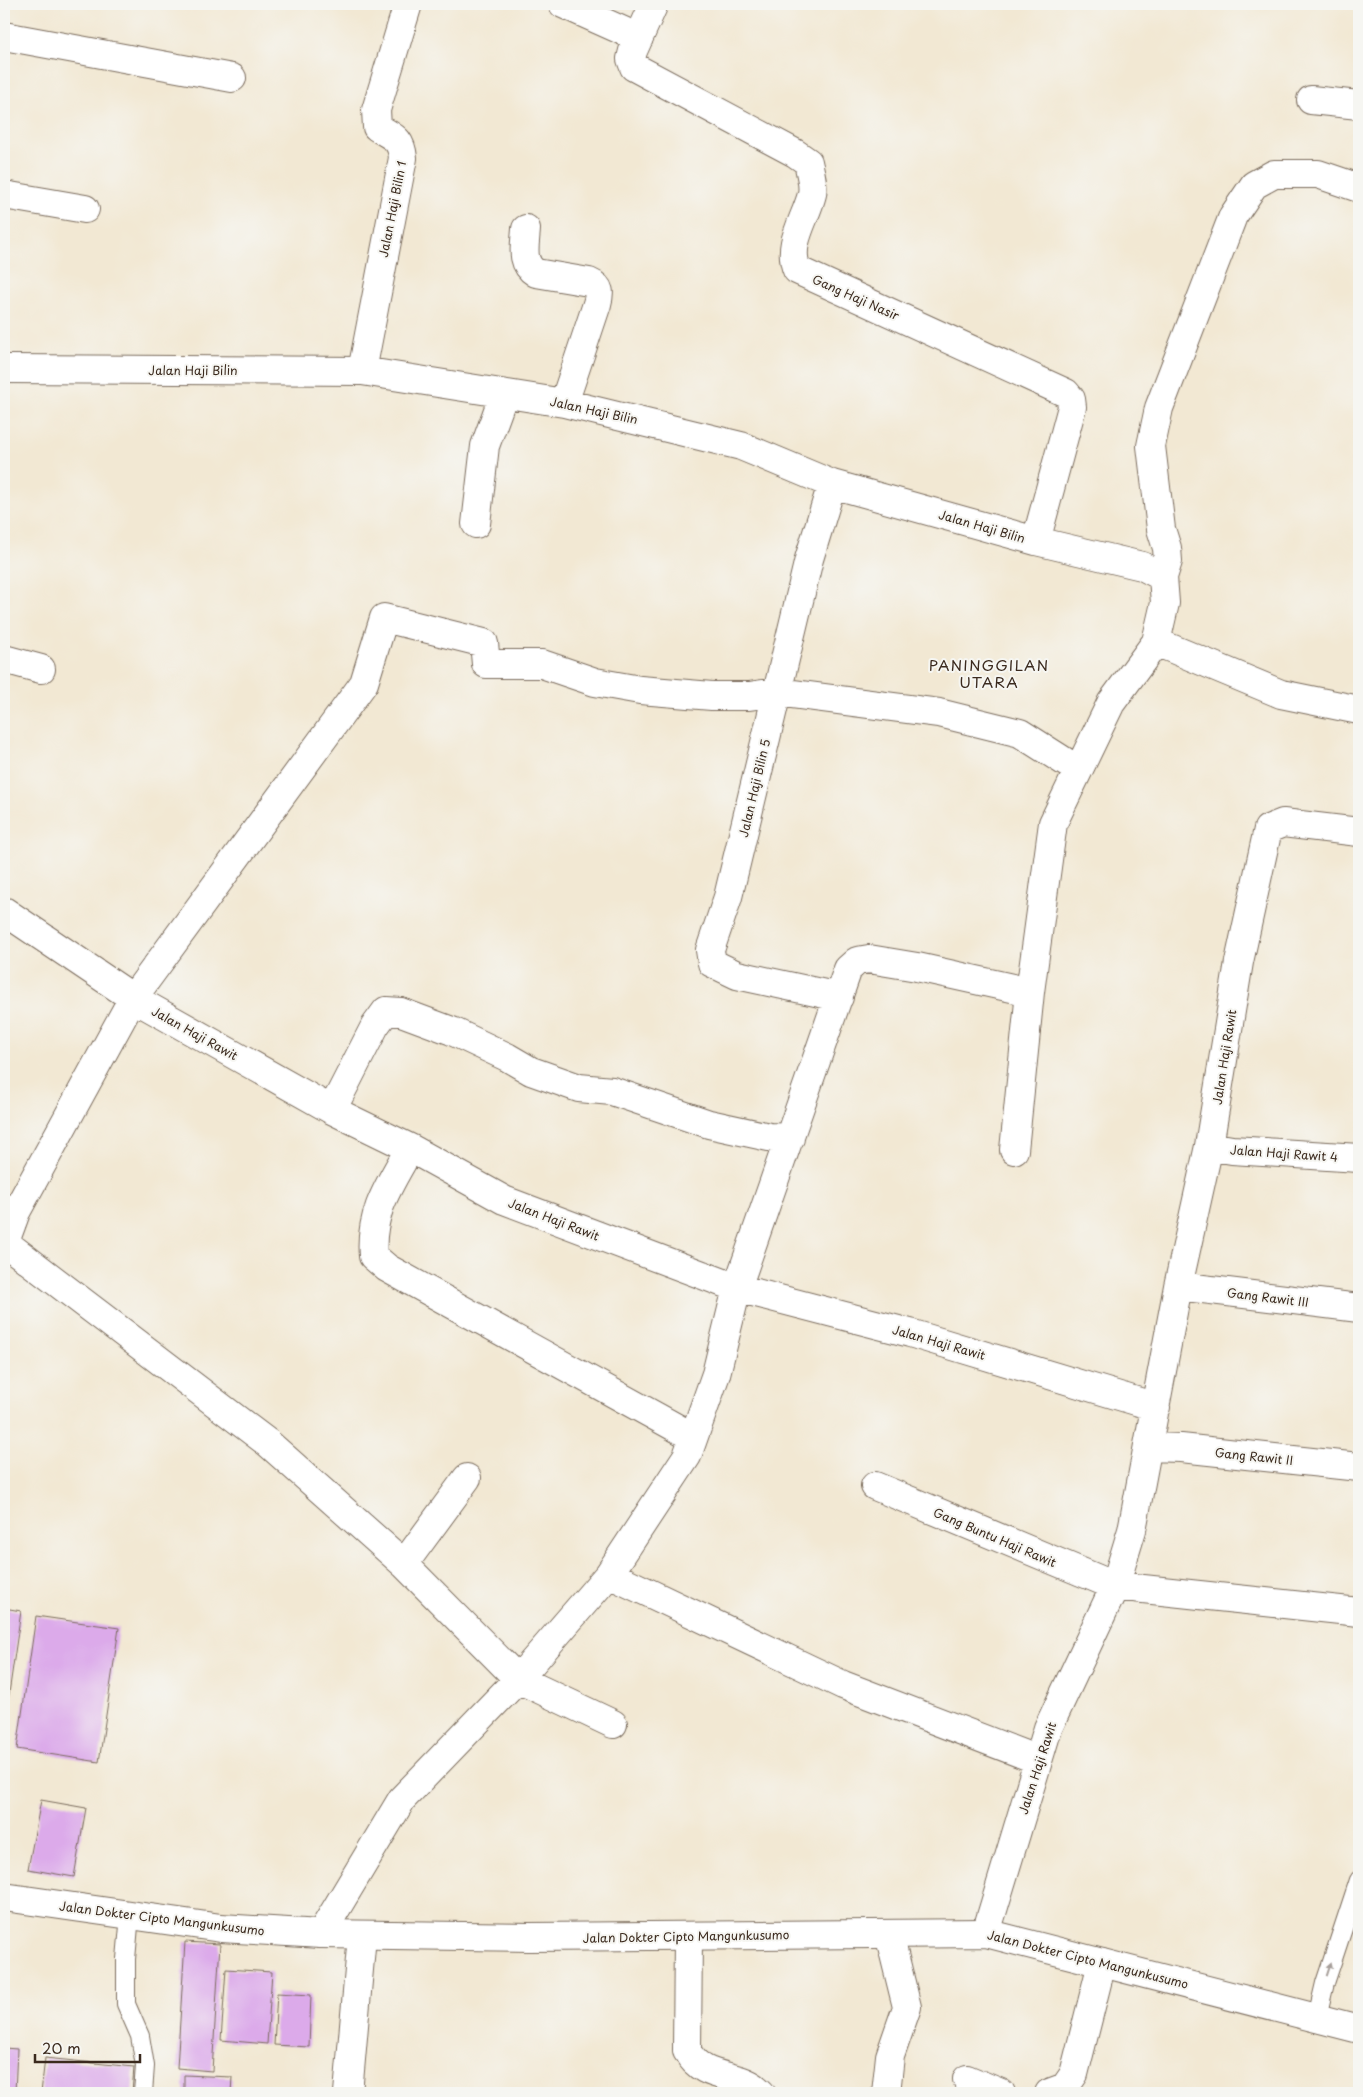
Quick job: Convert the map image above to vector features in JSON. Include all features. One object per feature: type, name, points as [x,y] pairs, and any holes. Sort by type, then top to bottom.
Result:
[{"type":"street","name":"Jalan Haji Bilin 1","points":[[362,371],[403,158],[402,149],[396,138],[377,127],[376,110],[408,4]]},
{"type":"street","points":[[563,4],[639,38]]},
{"type":"street","name":"Gang Haji Nasir","points":[[654,4],[631,59],[634,67],[795,153],[808,162],[812,192],[799,229],[792,258],[797,270],[1057,389],[1071,399],[1072,407],[1036,541]]},
{"type":"street","points":[[4,36],[232,78]]},
{"type":"street","points":[[1311,100],[1359,105]]},
{"type":"street","points":[[1014,1150],[1030,992],[1053,823],[1110,704],[1156,642],[1165,603],[1163,577],[1168,562],[1167,548],[1161,529],[1151,446],[1160,408],[1233,216],[1254,186],[1274,174],[1318,174],[1359,188]]},
{"type":"street","points":[[4,195],[85,209]]},
{"type":"street","points":[[526,229],[525,260],[529,269],[536,273],[589,282],[599,290],[597,304],[564,403]]},
{"type":"street","name":"Jalan Haji Bilin","points":[[4,369],[362,371],[451,383],[504,394],[564,403],[741,446],[832,484],[1036,541],[1142,566],[1163,577]]},
{"type":"street","points":[[476,524],[485,446],[504,394]]},
{"type":"street","name":"Jalan Haji Bilin 5","points":[[832,484],[809,558],[728,897],[710,950],[712,963],[737,975],[839,997]]},
{"type":"street","points":[[612,1724],[518,1679],[404,1564],[268,1443],[4,1242],[16,1212],[133,998],[364,682],[384,618],[484,643],[486,664],[542,664],[595,682],[640,690],[712,696],[749,696],[777,692],[939,713],[1020,733],[1078,770]]},
{"type":"street","points":[[1156,642],[1281,694],[1359,710]]},
{"type":"street","points":[[4,659],[41,669]]},
{"type":"street","name":"Jalan Haji Rawit","points":[[986,1933],[1048,1728],[1115,1586],[1132,1530],[1178,1286],[1209,1146],[1239,962],[1268,829],[1283,823],[1359,832]]},
{"type":"street","name":"Jalan Haji Rawit","points":[[4,911],[133,998],[332,1110],[410,1148],[504,1200],[737,1288],[910,1333],[1156,1407]]},
{"type":"street","points":[[321,1934],[402,1800],[518,1679],[609,1574],[686,1456],[716,1374],[737,1288],[848,970],[857,961],[869,959],[917,966],[1030,992]]},
{"type":"street","points":[[332,1110],[375,1026],[386,1011],[400,1012],[452,1031],[531,1071],[579,1088],[612,1090],[709,1124],[769,1137],[790,1138]]},
{"type":"street","name":"Jalan Haji Rawit 4","points":[[1209,1146],[1232,1150],[1359,1158]]},
{"type":"street","points":[[410,1148],[378,1205],[371,1238],[373,1256],[387,1268],[693,1437]]},
{"type":"street","name":"Gang Rawit III","points":[[1178,1286],[1359,1308]]},
{"type":"street","name":"Gang Rawit II","points":[[1148,1447],[1181,1448],[1359,1467]]},
{"type":"street","points":[[404,1564],[467,1478]]},
{"type":"street","name":"Gang Buntu Haji Rawit","points":[[875,1486],[1115,1586],[1359,1612]]},
{"type":"street","points":[[609,1574],[843,1685],[1038,1760]]},
{"type":"street","name":"Jalan Dokter Cipto Mangunkusumo","points":[[4,1896],[220,1928],[362,1936],[529,1937],[986,1933],[1317,2016],[1359,2029]]},
{"type":"street","points":[[886,2093],[890,2056],[907,2007],[889,1934]]},
{"type":"street","points":[[348,2093],[362,1936]]},
{"type":"street","points":[[688,1936],[687,2052],[694,2063],[703,2070],[754,2085],[761,2093]]},
{"type":"street","points":[[1049,2093],[1065,2087],[1074,2074],[1102,1963]]},
{"type":"street","points":[[967,2079],[1002,2093]]},
{"type":"lane","points":[[1317,2016],[1325,1983],[1359,1880]]},
{"type":"lane","points":[[130,1915],[126,1959],[126,2004],[140,2036],[145,2066],[143,2093]]},
{"type":"building","points":[[4,1608],[21,1611],[5,1721],[4,1721]]},
{"type":"building","points":[[36,1616],[119,1628],[99,1762],[17,1749]]},
{"type":"building","points":[[41,1800],[86,1808],[74,1877],[28,1869]]},
{"type":"building","points":[[185,1942],[220,1944],[212,2071],[177,2068]]},
{"type":"building","points":[[226,1969],[272,1972],[267,2044],[221,2040]]},
{"type":"building","points":[[277,1993],[311,1995],[309,2047],[274,2045]]},
{"type":"building","points":[[4,2048],[17,2049],[15,2093],[4,2093]]},
{"type":"building","points":[[45,2058],[134,2067],[132,2093],[41,2093]]},
{"type":"building","points":[[184,2075],[232,2077],[231,2093],[184,2093]]},
{"type":"district","name":"PANINGGILAN UTARA","points":[[989,672]]}]
